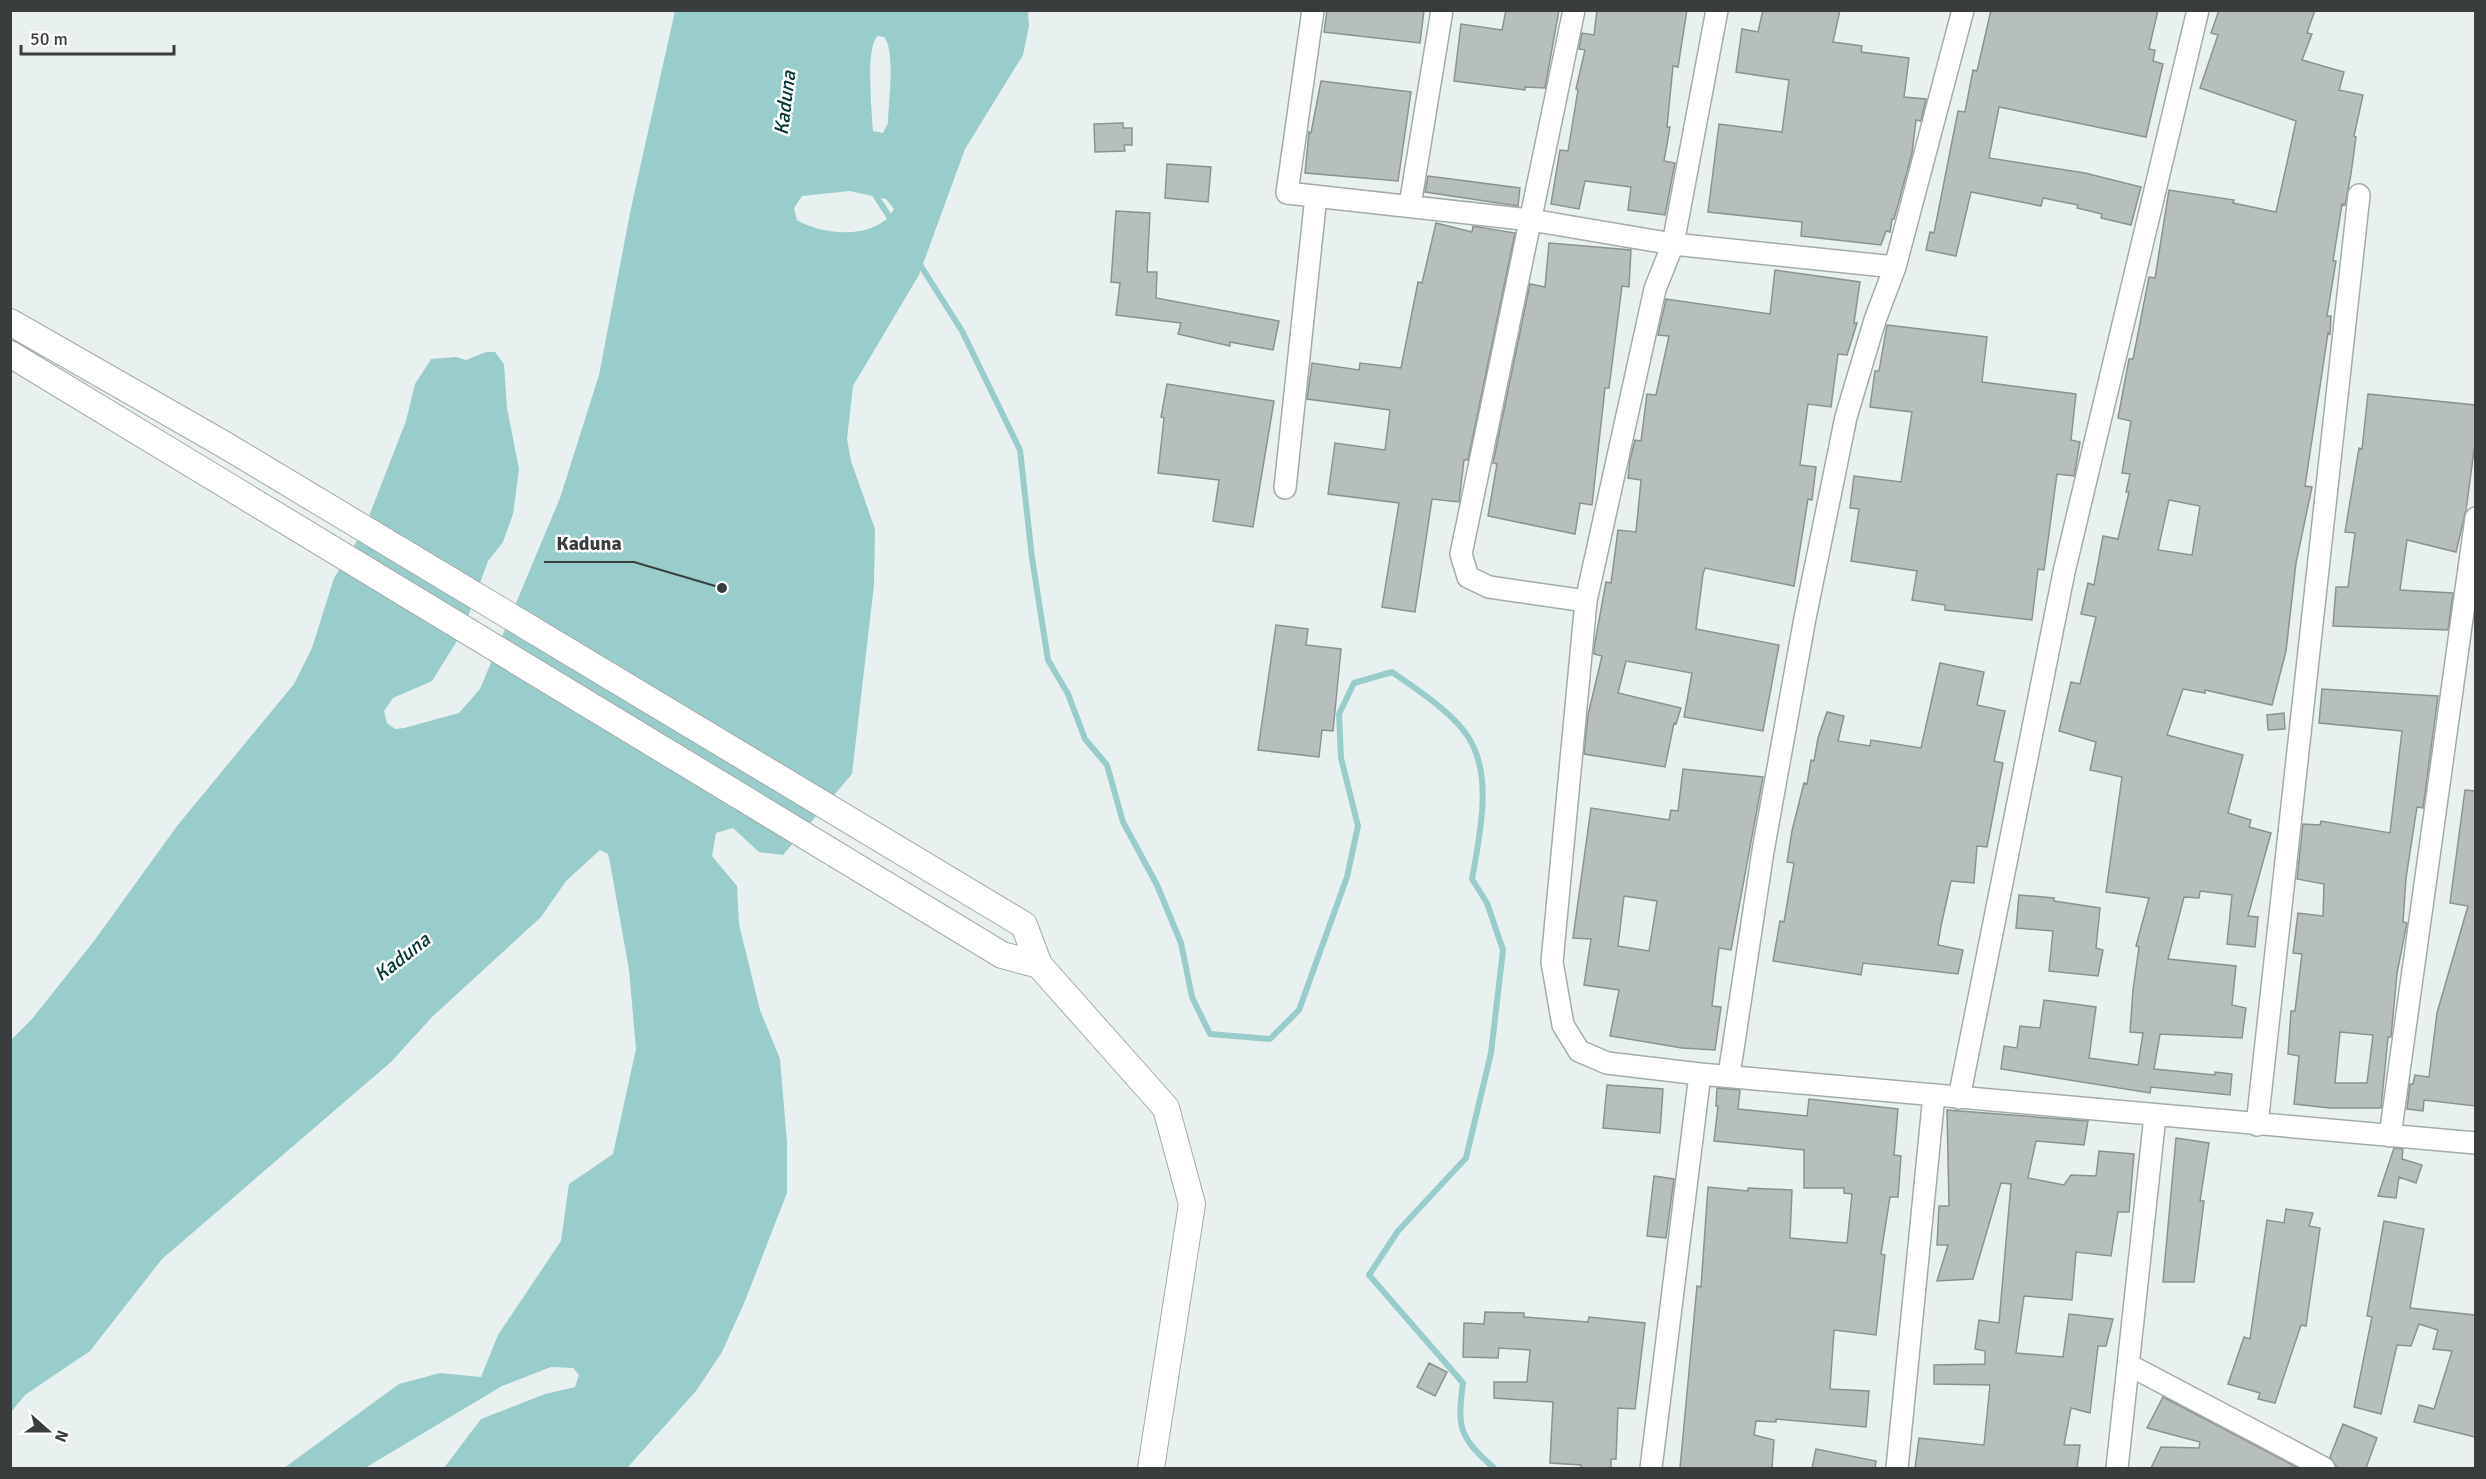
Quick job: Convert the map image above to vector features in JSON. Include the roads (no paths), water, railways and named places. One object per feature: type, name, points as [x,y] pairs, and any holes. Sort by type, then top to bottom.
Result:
[{"type":"street","points":[[1313,10],[1287,193],[1530,220],[1673,244],[1895,267]]},
{"type":"street","points":[[1410,205],[1442,10]]},
{"type":"street","points":[[1575,10],[1461,554],[1468,577],[1489,586],[1586,601]]},
{"type":"street","points":[[1717,10],[1673,244],[1655,289],[1586,601],[1552,962],[1563,1025],[1579,1051],[1607,1063],[1700,1074],[2475,1143]]},
{"type":"street","points":[[1730,1075],[1763,851],[1807,607],[1846,417],[1875,320],[1895,267],[1963,10]]},
{"type":"street","points":[[1959,1098],[2064,572],[2198,10]]},
{"type":"street","points":[[2257,1125],[2359,195]]},
{"type":"street","points":[[1285,488],[1316,196]]},
{"type":"street","points":[[10,322],[225,445],[1024,925],[1039,965],[1166,1108],[1192,1204],[1151,1468]]},
{"type":"street","points":[[10,354],[208,476],[404,590],[1002,955],[1039,965]]},
{"type":"street","points":[[2390,1136],[2475,518]]},
{"type":"street","points":[[1651,1468],[1700,1074]]},
{"type":"street","points":[[1897,1468],[1934,1095]]},
{"type":"street","points":[[2117,1468],[2155,1116]]},
{"type":"street","points":[[2129,1365],[2324,1468]]},
{"type":"water","points":[[675,11],[1028,11],[1029,26],[1023,55],[965,149],[919,275],[853,386],[847,439],[851,461],[875,529],[874,585],[852,774],[783,855],[759,852],[733,828],[716,833],[712,856],[737,886],[739,924],[760,1010],[780,1059],[787,1142],[787,1193],[745,1301],[722,1352],[696,1391],[627,1468],[444,1468],[481,1419],[545,1394],[575,1387],[579,1375],[573,1368],[551,1367],[502,1386],[365,1468],[284,1468],[399,1384],[440,1373],[481,1377],[498,1335],[561,1241],[569,1184],[613,1154],[636,1049],[629,970],[610,863],[608,854],[600,850],[566,881],[541,917],[432,1017],[391,1062],[162,1259],[90,1351],[25,1395],[11,1412],[11,1040],[32,1019],[94,941],[177,826],[294,684],[312,648],[334,578],[364,529],[406,421],[415,384],[431,359],[456,357],[466,360],[486,352],[495,352],[504,364],[507,408],[519,469],[513,514],[503,542],[488,561],[462,633],[432,681],[393,698],[384,711],[387,723],[395,729],[404,728],[459,713],[480,689],[560,498],[599,375],[631,208]],"holes":[[[878,36],[884,37],[888,44],[891,65],[888,123],[883,133],[873,131],[871,95],[870,65],[874,42]],[[850,191],[886,199],[894,209],[876,226],[849,232],[821,229],[797,220],[794,208],[802,196]]]},
{"type":"waterway","points":[[874,193],[894,224]]},
{"type":"waterway","points":[[919,263],[962,331],[1020,450],[1032,558],[1048,660],[1068,694],[1085,739],[1107,765],[1123,822],[1157,885],[1181,943],[1192,997],[1210,1034],[1270,1039],[1299,1010],[1347,877],[1358,826],[1341,758],[1339,714],[1354,683],[1392,672],[1449,715],[1464,731],[1474,747],[1479,764],[1483,803],[1472,879],[1487,903],[1503,950],[1491,1053],[1466,1158],[1398,1231],[1369,1275],[1463,1383],[1460,1411],[1463,1431],[1474,1448],[1494,1468]]},
{"type":"place","name":"Kaduna","points":[[722,588]]}]
